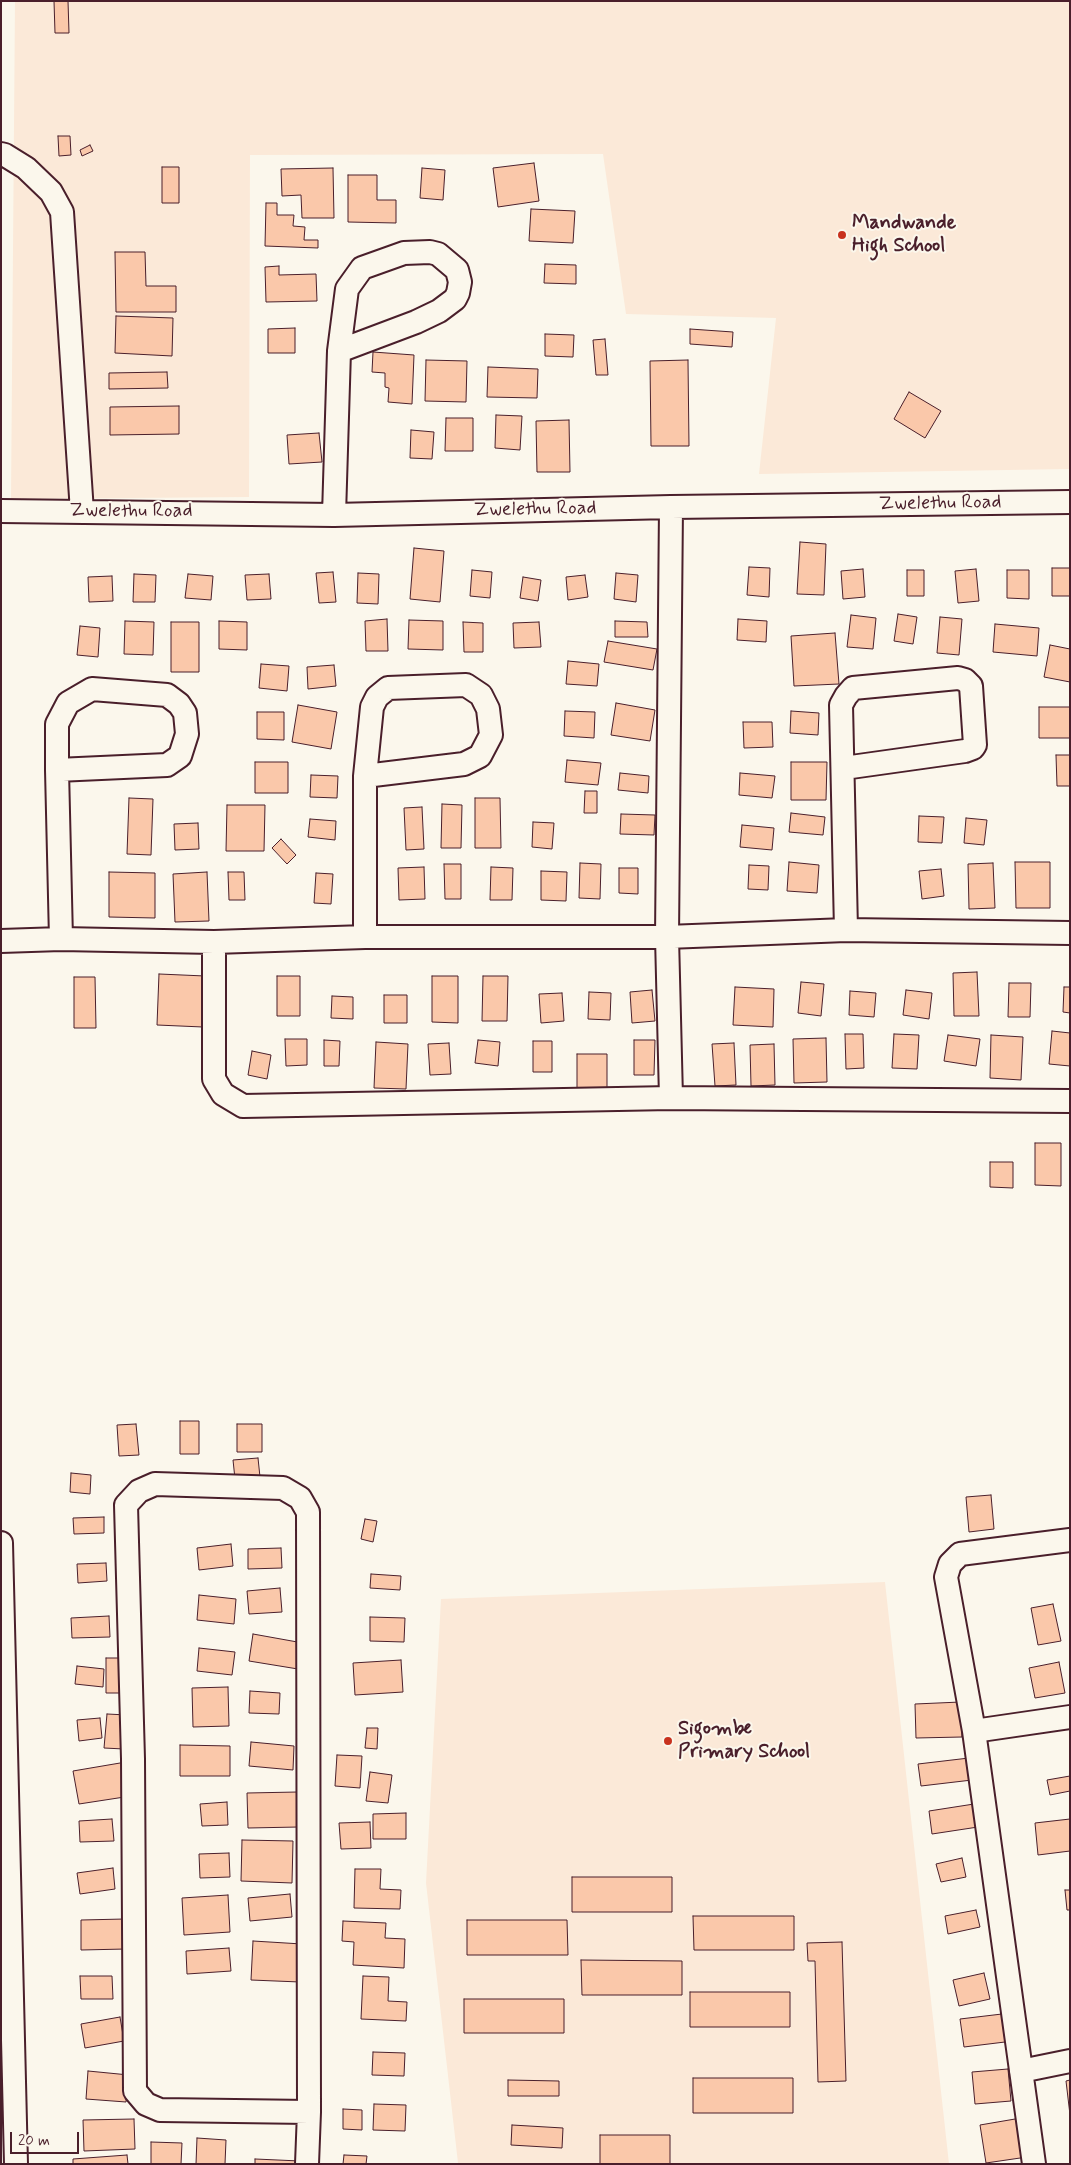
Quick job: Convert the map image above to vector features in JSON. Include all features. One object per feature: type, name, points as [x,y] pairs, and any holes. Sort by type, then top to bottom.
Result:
[{"type":"street","points":[[1,154],[5,154],[26,168],[50,192],[62,212],[82,512]]},
{"type":"street","points":[[334,515],[339,351],[346,292],[362,268],[404,253],[430,252],[443,258],[456,270],[460,282],[458,293],[455,299],[439,311],[416,322],[339,351]]},
{"type":"street","name":"Zwelethu Road","points":[[1,511],[250,512],[334,515],[671,507],[1070,502]]},
{"type":"street","points":[[671,507],[667,937],[671,1098]]},
{"type":"street","points":[[844,768],[965,751],[973,748],[975,745],[971,686],[965,680],[958,678],[853,688],[841,705],[844,768],[846,930]]},
{"type":"street","points":[[365,776],[464,764],[480,756],[491,735],[488,709],[481,695],[466,685],[388,688],[378,697],[372,707],[365,776],[365,936]]},
{"type":"street","points":[[57,770],[167,764],[180,756],[188,734],[185,712],[179,704],[166,695],[92,689],[68,703],[57,724],[57,770],[61,939]]},
{"type":"street","points":[[1,941],[61,939],[214,942],[365,936],[667,937],[846,930],[1070,933]]},
{"type":"street","points":[[214,942],[214,1078],[223,1094],[243,1106],[671,1098],[1070,1101]]},
{"type":"street","points":[[307,2164],[309,2112],[308,1512],[300,1498],[283,1488],[155,1484],[139,1491],[126,1505],[133,1759],[135,2091],[146,2104],[160,2110],[309,2112]]},
{"type":"street","points":[[1034,2164],[974,1731],[946,1577],[950,1564],[960,1554],[1070,1540]]},
{"type":"street","points":[[1,1543],[16,2164]]},
{"type":"street","points":[[974,1731],[1070,1717]]},
{"type":"street","points":[[1021,2071],[1070,2061]]},
{"type":"shaded area","name":"Mandwande High School","points":[[15,1],[1070,1],[1070,469],[759,474],[776,318],[626,314],[603,154],[250,155],[249,497],[11,499]]},
{"type":"shaded area","name":"Sigombe Primary School","points":[[885,1582],[949,2164],[458,2163],[426,1883],[441,1599]]},
{"type":"building","points":[[54,1],[68,1],[69,33],[55,33]]},
{"type":"building","points":[[58,136],[70,136],[71,155],[59,156]]},
{"type":"building","points":[[90,145],[93,151],[82,156],[80,150]]},
{"type":"building","points":[[534,163],[539,201],[498,207],[493,168]]},
{"type":"building","points":[[162,167],[179,167],[179,203],[162,203]]},
{"type":"building","points":[[333,168],[334,218],[302,218],[301,195],[282,196],[281,169]]},
{"type":"building","points":[[422,168],[445,170],[443,200],[420,198]]},
{"type":"building","points":[[348,175],[377,175],[377,200],[396,200],[396,223],[348,222]]},
{"type":"building","points":[[266,203],[277,203],[277,215],[294,215],[293,226],[305,227],[304,240],[318,240],[318,248],[265,246]]},
{"type":"building","points":[[531,209],[575,211],[573,243],[529,241]]},
{"type":"building","points":[[115,252],[145,252],[146,286],[176,286],[176,312],[116,312]]},
{"type":"building","points":[[545,264],[576,265],[576,284],[544,283]]},
{"type":"building","points":[[279,266],[279,275],[316,274],[317,301],[266,302],[265,267]]},
{"type":"building","points":[[116,316],[173,318],[172,356],[115,353]]},
{"type":"building","points":[[295,328],[295,353],[268,353],[268,329]]},
{"type":"building","points":[[690,329],[733,332],[732,347],[690,344]]},
{"type":"building","points":[[545,334],[574,335],[573,357],[545,356]]},
{"type":"building","points":[[605,339],[608,375],[596,375],[593,340]]},
{"type":"building","points":[[373,352],[414,355],[412,404],[388,402],[389,388],[385,387],[385,373],[372,372]]},
{"type":"building","points":[[426,360],[467,361],[466,402],[425,401]]},
{"type":"building","points":[[688,360],[689,446],[651,446],[650,361]]},
{"type":"building","points":[[488,367],[538,369],[537,398],[487,397]]},
{"type":"building","points":[[167,372],[168,388],[109,389],[109,373]]},
{"type":"building","points":[[909,392],[941,411],[925,438],[894,419]]},
{"type":"building","points":[[179,406],[179,434],[110,435],[110,407]]},
{"type":"building","points":[[496,415],[522,416],[520,450],[495,448]]},
{"type":"building","points":[[446,418],[473,418],[473,451],[445,451]]},
{"type":"building","points":[[569,420],[570,472],[537,472],[536,421]]},
{"type":"building","points":[[411,430],[434,432],[432,459],[410,458]]},
{"type":"building","points":[[319,433],[322,462],[289,464],[287,435]]},
{"type":"building","points":[[800,542],[826,544],[824,595],[797,594]]},
{"type":"building","points":[[414,548],[444,551],[440,602],[410,599]]},
{"type":"building","points":[[749,567],[770,568],[769,597],[747,595]]},
{"type":"building","points":[[1052,568],[1070,568],[1070,596],[1052,596]]},
{"type":"building","points":[[863,569],[865,597],[843,599],[841,571]]},
{"type":"building","points":[[976,569],[979,601],[958,603],[955,571]]},
{"type":"building","points":[[472,570],[492,572],[490,598],[470,596]]},
{"type":"building","points":[[907,570],[924,570],[924,596],[907,596]]},
{"type":"building","points":[[1007,570],[1029,570],[1029,599],[1007,598]]},
{"type":"building","points":[[333,572],[336,602],[319,603],[316,573]]},
{"type":"building","points":[[358,573],[379,574],[378,604],[357,603]]},
{"type":"building","points":[[616,573],[638,575],[636,602],[614,599]]},
{"type":"building","points":[[134,574],[156,575],[155,602],[133,602]]},
{"type":"building","points":[[188,574],[213,576],[211,600],[185,598]]},
{"type":"building","points":[[269,574],[271,599],[247,600],[245,575]]},
{"type":"building","points":[[585,575],[588,597],[568,600],[566,577]]},
{"type":"building","points":[[112,576],[113,601],[89,602],[88,577]]},
{"type":"building","points":[[523,577],[541,580],[538,601],[520,598]]},
{"type":"building","points":[[898,614],[917,617],[913,644],[894,641]]},
{"type":"building","points":[[851,615],[876,618],[873,649],[847,647]]},
{"type":"building","points":[[940,617],[962,619],[959,655],[937,653]]},
{"type":"building","points":[[387,619],[388,651],[366,651],[365,621]]},
{"type":"building","points":[[738,619],[767,621],[766,642],[737,640]]},
{"type":"building","points":[[409,620],[443,621],[443,650],[408,649]]},
{"type":"building","points":[[125,621],[154,622],[153,655],[124,654]]},
{"type":"building","points":[[219,621],[247,622],[247,650],[219,649]]},
{"type":"building","points":[[615,621],[647,622],[648,637],[615,637]]},
{"type":"building","points":[[171,622],[199,622],[199,672],[171,672]]},
{"type":"building","points":[[463,622],[483,623],[483,652],[464,652]]},
{"type":"building","points":[[539,622],[541,647],[514,648],[513,623]]},
{"type":"building","points":[[995,624],[1039,628],[1037,656],[993,652]]},
{"type":"building","points":[[80,626],[100,628],[98,657],[77,655]]},
{"type":"building","points":[[835,633],[839,684],[794,686],[791,636]]},
{"type":"building","points":[[608,641],[657,649],[653,670],[604,662]]},
{"type":"building","points":[[1050,645],[1070,649],[1070,682],[1044,677]]},
{"type":"building","points":[[568,661],[599,664],[597,686],[566,684]]},
{"type":"building","points":[[261,664],[289,666],[287,691],[259,688]]},
{"type":"building","points":[[334,665],[336,686],[308,689],[307,667]]},
{"type":"building","points":[[616,703],[655,710],[650,741],[611,735]]},
{"type":"building","points":[[298,705],[337,712],[331,749],[292,742]]},
{"type":"building","points":[[1039,707],[1070,707],[1070,738],[1039,738]]},
{"type":"building","points":[[565,711],[595,712],[594,738],[564,736]]},
{"type":"building","points":[[791,711],[819,713],[818,735],[790,733]]},
{"type":"building","points":[[257,712],[284,712],[284,740],[257,739]]},
{"type":"building","points":[[743,722],[772,722],[773,747],[744,748]]},
{"type":"building","points":[[1056,755],[1070,755],[1070,786],[1057,786]]},
{"type":"building","points":[[567,760],[601,763],[598,785],[565,782]]},
{"type":"building","points":[[255,762],[288,762],[288,793],[255,793]]},
{"type":"building","points":[[791,762],[827,762],[826,800],[791,800]]},
{"type":"building","points":[[620,773],[649,776],[648,793],[618,790]]},
{"type":"building","points":[[740,773],[775,776],[772,798],[739,795]]},
{"type":"building","points":[[311,775],[338,776],[337,798],[310,797]]},
{"type":"building","points":[[585,791],[597,791],[597,813],[584,813]]},
{"type":"building","points":[[129,798],[153,799],[151,855],[127,854]]},
{"type":"building","points":[[475,798],[500,798],[501,848],[475,848]]},
{"type":"building","points":[[442,804],[462,805],[461,848],[441,848]]},
{"type":"building","points":[[227,805],[265,805],[264,851],[226,851]]},
{"type":"building","points":[[422,807],[424,849],[406,850],[404,808]]},
{"type":"building","points":[[791,813],[825,817],[823,835],[789,832]]},
{"type":"building","points":[[621,814],[655,815],[654,835],[620,834]]},
{"type":"building","points":[[919,816],[944,817],[942,843],[918,842]]},
{"type":"building","points":[[966,818],[987,820],[984,845],[964,843]]},
{"type":"building","points":[[310,819],[336,821],[335,840],[308,837]]},
{"type":"building","points":[[533,822],[554,823],[552,849],[532,847]]},
{"type":"building","points":[[198,823],[199,849],[175,850],[174,824]]},
{"type":"building","points":[[742,825],[774,828],[772,850],[740,847]]},
{"type":"building","points":[[281,839],[296,855],[287,864],[272,848]]},
{"type":"building","points":[[789,862],[819,865],[817,893],[787,891]]},
{"type":"building","points":[[1015,862],[1050,862],[1050,908],[1016,908]]},
{"type":"building","points":[[580,863],[601,864],[600,899],[579,898]]},
{"type":"building","points":[[993,863],[995,908],[969,909],[968,864]]},
{"type":"building","points":[[444,864],[461,864],[461,899],[445,899]]},
{"type":"building","points":[[749,865],[769,866],[768,890],[748,889]]},
{"type":"building","points":[[424,867],[425,899],[399,900],[398,868]]},
{"type":"building","points":[[491,867],[513,868],[512,900],[490,900]]},
{"type":"building","points":[[619,868],[638,868],[638,894],[619,893]]},
{"type":"building","points":[[941,869],[944,896],[922,899],[919,871]]},
{"type":"building","points":[[541,871],[567,872],[566,901],[541,900]]},
{"type":"building","points":[[109,872],[155,873],[155,918],[109,917]]},
{"type":"building","points":[[207,872],[209,921],[175,922],[173,874]]},
{"type":"building","points":[[228,872],[244,872],[245,900],[229,900]]},
{"type":"building","points":[[316,873],[333,874],[331,904],[314,903]]},
{"type":"building","points":[[977,972],[979,1016],[954,1016],[953,973]]},
{"type":"building","points":[[159,974],[205,976],[203,1027],[157,1025]]},
{"type":"building","points":[[277,976],[300,976],[300,1016],[277,1016]]},
{"type":"building","points":[[432,976],[458,976],[458,1023],[432,1022]]},
{"type":"building","points":[[483,976],[508,976],[507,1021],[482,1021]]},
{"type":"building","points":[[74,977],[95,977],[96,1028],[74,1028]]},
{"type":"building","points":[[801,982],[824,984],[821,1016],[798,1013]]},
{"type":"building","points":[[1009,983],[1031,983],[1030,1017],[1008,1017]]},
{"type":"building","points":[[735,987],[774,989],[773,1027],[733,1025]]},
{"type":"building","points":[[1064,987],[1070,987],[1070,1013],[1063,1012]]},
{"type":"building","points":[[652,990],[655,1021],[632,1023],[630,992]]},
{"type":"building","points":[[906,990],[932,993],[929,1019],[903,1015]]},
{"type":"building","points":[[850,991],[876,993],[874,1017],[849,1015]]},
{"type":"building","points":[[589,992],[611,993],[610,1020],[588,1019]]},
{"type":"building","points":[[562,993],[564,1021],[541,1023],[539,994]]},
{"type":"building","points":[[384,995],[407,995],[407,1023],[384,1023]]},
{"type":"building","points":[[332,996],[353,997],[353,1019],[331,1018]]},
{"type":"building","points":[[1052,1031],[1070,1033],[1070,1066],[1049,1064]]},
{"type":"building","points":[[845,1034],[863,1034],[864,1068],[846,1069]]},
{"type":"building","points":[[894,1034],[919,1035],[917,1069],[892,1068]]},
{"type":"building","points":[[948,1035],[980,1039],[976,1066],[944,1061]]},
{"type":"building","points":[[991,1035],[1023,1037],[1021,1080],[990,1078]]},
{"type":"building","points":[[826,1038],[827,1082],[794,1083],[793,1039]]},
{"type":"building","points":[[285,1039],[307,1039],[307,1065],[286,1066]]},
{"type":"building","points":[[324,1040],[340,1041],[339,1066],[324,1066]]},
{"type":"building","points":[[478,1040],[500,1042],[498,1066],[475,1063]]},
{"type":"building","points":[[634,1040],[655,1040],[654,1075],[634,1075]]},
{"type":"building","points":[[533,1041],[552,1041],[552,1072],[533,1072]]},
{"type":"building","points":[[376,1042],[408,1044],[406,1089],[374,1088]]},
{"type":"building","points":[[449,1043],[451,1074],[430,1075],[428,1044]]},
{"type":"building","points":[[734,1043],[736,1085],[715,1086],[712,1044]]},
{"type":"building","points":[[774,1044],[775,1085],[751,1086],[750,1045]]},
{"type":"building","points":[[252,1051],[271,1055],[267,1079],[248,1075]]},
{"type":"building","points":[[577,1054],[607,1054],[607,1089],[577,1088]]},
{"type":"building","points":[[1035,1143],[1061,1143],[1061,1186],[1035,1185]]},
{"type":"building","points":[[990,1162],[1013,1162],[1013,1188],[990,1187]]},
{"type":"building","points":[[180,1421],[199,1421],[199,1454],[180,1454]]},
{"type":"building","points":[[136,1424],[139,1455],[119,1456],[117,1425]]},
{"type":"building","points":[[237,1424],[262,1424],[262,1452],[237,1452]]},
{"type":"building","points":[[258,1458],[260,1477],[235,1479],[233,1460]]},
{"type":"building","points":[[71,1473],[91,1475],[90,1494],[70,1492]]},
{"type":"building","points":[[991,1495],[994,1529],[969,1532],[966,1497]]},
{"type":"building","points":[[104,1517],[104,1533],[74,1534],[73,1518]]},
{"type":"building","points":[[365,1519],[377,1521],[373,1542],[361,1539]]},
{"type":"building","points":[[231,1544],[233,1566],[199,1570],[197,1548]]},
{"type":"building","points":[[281,1548],[282,1568],[248,1569],[248,1549]]},
{"type":"building","points":[[106,1563],[107,1581],[78,1583],[77,1564]]},
{"type":"building","points":[[371,1574],[401,1576],[400,1590],[370,1588]]},
{"type":"building","points":[[280,1588],[282,1612],[249,1614],[247,1591]]},
{"type":"building","points":[[199,1595],[236,1599],[234,1624],[197,1620]]},
{"type":"building","points":[[1053,1604],[1061,1641],[1038,1645],[1031,1608]]},
{"type":"building","points":[[109,1616],[110,1637],[72,1638],[71,1618]]},
{"type":"building","points":[[370,1617],[405,1618],[404,1642],[370,1641]]},
{"type":"building","points":[[253,1634],[303,1643],[298,1669],[249,1661]]},
{"type":"building","points":[[199,1648],[235,1652],[232,1675],[197,1671]]},
{"type":"building","points":[[106,1658],[121,1658],[121,1693],[106,1693]]},
{"type":"building","points":[[401,1660],[403,1692],[355,1695],[353,1663]]},
{"type":"building","points":[[1059,1662],[1065,1693],[1035,1698],[1029,1668]]},
{"type":"building","points":[[77,1666],[104,1669],[103,1687],[75,1684]]},
{"type":"building","points":[[228,1687],[229,1726],[193,1727],[192,1688]]},
{"type":"building","points":[[250,1691],[280,1693],[279,1714],[249,1713]]},
{"type":"building","points":[[961,1702],[962,1737],[916,1738],[915,1704]]},
{"type":"building","points":[[107,1714],[127,1715],[124,1749],[104,1748]]},
{"type":"building","points":[[100,1718],[102,1738],[79,1741],[77,1720]]},
{"type":"building","points":[[367,1728],[378,1728],[377,1749],[365,1748]]},
{"type":"building","points":[[251,1742],[294,1746],[293,1770],[249,1766]]},
{"type":"building","points":[[180,1745],[230,1746],[230,1776],[180,1776]]},
{"type":"building","points":[[337,1755],[362,1756],[360,1788],[335,1786]]},
{"type":"building","points":[[969,1758],[972,1780],[921,1786],[918,1764]]},
{"type":"building","points":[[126,1762],[131,1796],[79,1804],[73,1771]]},
{"type":"building","points":[[370,1772],[392,1775],[388,1803],[366,1801]]},
{"type":"building","points":[[1070,1776],[1070,1791],[1050,1795],[1047,1780]]},
{"type":"building","points":[[298,1792],[299,1827],[248,1828],[247,1793]]},
{"type":"building","points":[[227,1802],[228,1825],[202,1826],[200,1804]]},
{"type":"building","points":[[974,1804],[978,1827],[932,1834],[929,1811]]},
{"type":"building","points":[[406,1813],[406,1839],[373,1839],[373,1814]]},
{"type":"building","points":[[112,1819],[114,1841],[80,1842],[79,1821]]},
{"type":"building","points":[[1070,1819],[1070,1851],[1038,1855],[1035,1823]]},
{"type":"building","points":[[370,1822],[371,1848],[341,1849],[339,1823]]},
{"type":"building","points":[[242,1840],[293,1841],[292,1883],[241,1881]]},
{"type":"building","points":[[229,1853],[230,1877],[200,1878],[199,1854]]},
{"type":"building","points":[[962,1858],[966,1877],[941,1882],[936,1864]]},
{"type":"building","points":[[113,1868],[115,1889],[80,1894],[77,1873]]},
{"type":"building","points":[[355,1869],[381,1869],[380,1889],[401,1890],[400,1909],[354,1908]]},
{"type":"building","points":[[572,1877],[672,1877],[672,1912],[572,1912]]},
{"type":"building","points":[[1065,1890],[1070,1890],[1070,1910],[1067,1910]]},
{"type":"building","points":[[290,1894],[292,1917],[250,1921],[248,1898]]},
{"type":"building","points":[[228,1895],[230,1932],[184,1935],[182,1898]]},
{"type":"building","points":[[976,1910],[980,1927],[948,1934],[945,1916]]},
{"type":"building","points":[[693,1916],[794,1916],[794,1950],[694,1950]]},
{"type":"building","points":[[125,1919],[126,1949],[81,1950],[81,1920]]},
{"type":"building","points":[[467,1920],[567,1920],[568,1955],[467,1955]]},
{"type":"building","points":[[343,1921],[386,1923],[385,1938],[405,1939],[404,1968],[353,1965],[354,1942],[342,1941]]},
{"type":"building","points":[[253,1941],[302,1944],[300,1982],[251,1980]]},
{"type":"building","points":[[842,1942],[846,2081],[818,2082],[815,1961],[808,1961],[807,1943]]},
{"type":"building","points":[[229,1948],[231,1971],[187,1974],[186,1951]]},
{"type":"building","points":[[581,1960],[682,1961],[682,1995],[582,1995]]},
{"type":"building","points":[[984,1973],[990,1999],[959,2006],[953,1980]]},
{"type":"building","points":[[80,1976],[112,1976],[113,1999],[81,1999]]},
{"type":"building","points":[[363,1976],[389,1977],[388,2001],[407,2002],[406,2021],[361,2019]]},
{"type":"building","points":[[690,1992],[790,1992],[790,2027],[690,2027]]},
{"type":"building","points":[[464,1999],[564,1999],[564,2033],[464,2033]]},
{"type":"building","points":[[1002,2014],[1005,2042],[964,2047],[960,2019]]},
{"type":"building","points":[[120,2017],[124,2041],[85,2048],[81,2024]]},
{"type":"building","points":[[373,2052],[405,2053],[404,2076],[372,2075]]},
{"type":"building","points":[[1008,2069],[1011,2101],[975,2104],[972,2072]]},
{"type":"building","points":[[88,2071],[129,2075],[126,2102],[86,2099]]},
{"type":"building","points":[[693,2078],[793,2078],[793,2113],[693,2113]]},
{"type":"building","points":[[508,2080],[559,2081],[559,2096],[508,2096]]},
{"type":"building","points":[[1070,2080],[1070,2115],[1066,2081]]},
{"type":"building","points":[[374,2104],[406,2105],[405,2131],[373,2130]]},
{"type":"building","points":[[343,2109],[362,2110],[362,2130],[343,2129]]},
{"type":"building","points":[[1021,2118],[1027,2157],[986,2163],[980,2125]]},
{"type":"building","points":[[134,2119],[135,2149],[84,2151],[83,2120]]},
{"type":"building","points":[[512,2125],[563,2128],[562,2148],[511,2145]]},
{"type":"building","points":[[600,2135],[670,2135],[670,2164],[600,2164]]},
{"type":"building","points":[[197,2138],[226,2140],[225,2164],[196,2164]]},
{"type":"building","points":[[151,2142],[182,2143],[181,2164],[151,2164]]},
{"type":"building","points":[[127,2155],[128,2164],[73,2164],[73,2159]]},
{"type":"building","points":[[344,2155],[367,2156],[366,2164],[343,2164]]},
{"type":"building","points":[[255,2159],[300,2161],[300,2164],[255,2164]]},
{"type":"place","name":"Mandwande High School","points":[[842,235]]},
{"type":"place","name":"Sigombe Primary School","points":[[668,1741]]}]
